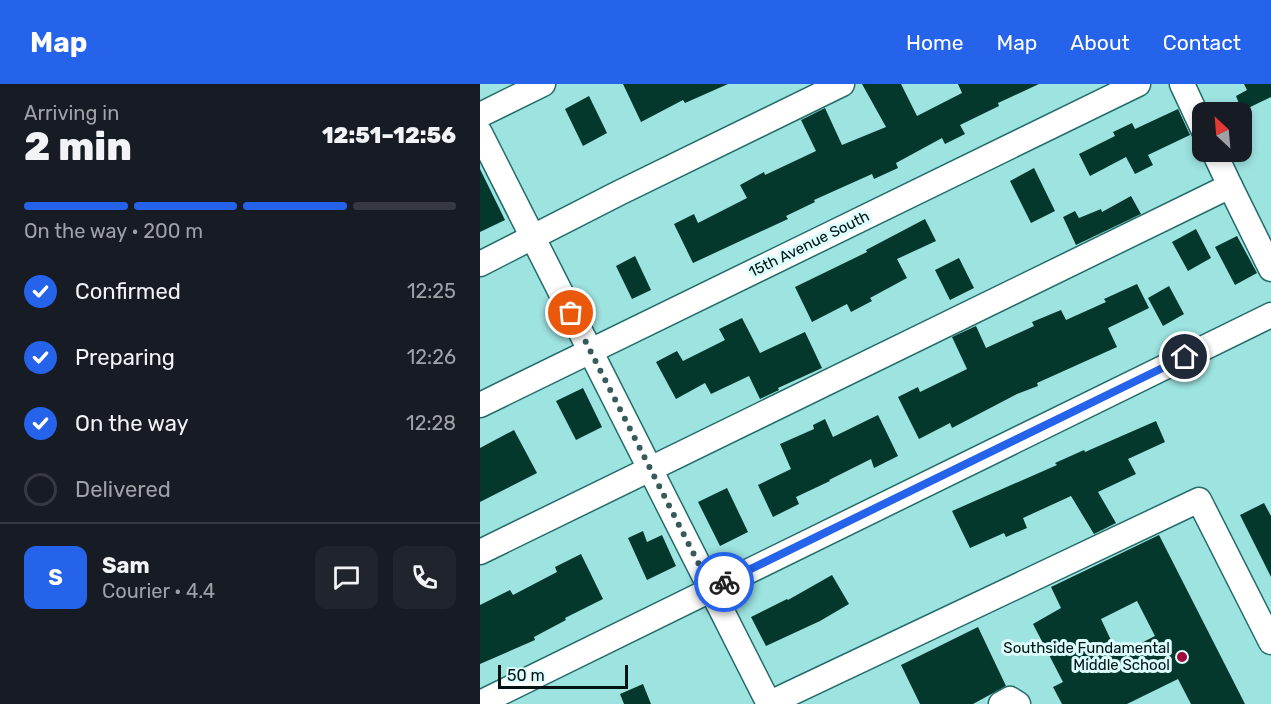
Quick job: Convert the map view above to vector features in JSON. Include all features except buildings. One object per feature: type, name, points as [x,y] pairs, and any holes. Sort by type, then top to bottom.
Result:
[{"type":"street","points":[[480,115],[543,84]]},
{"type":"street","points":[[480,264],[842,84]]},
{"type":"street","name":"15th Avenue South","points":[[480,405],[1138,84]]},
{"type":"street","points":[[1182,84],[1192,105]]},
{"type":"street","points":[[480,132],[768,704],[1199,500],[1268,627]]},
{"type":"street","points":[[1219,162],[1271,269]]},
{"type":"street","points":[[480,552],[1230,186]]},
{"type":"street","points":[[480,703],[1271,315]]},
{"type":"street","points":[[1001,704],[1010,699],[1018,704]]},
{"type":"way so far","points":[[571,313],[711,588],[724,582]]},
{"type":"place","name":"Southside Fundamental Middle School","points":[[1182,657]]},
{"type":"route","points":[[724,582],[1185,357]]}]
